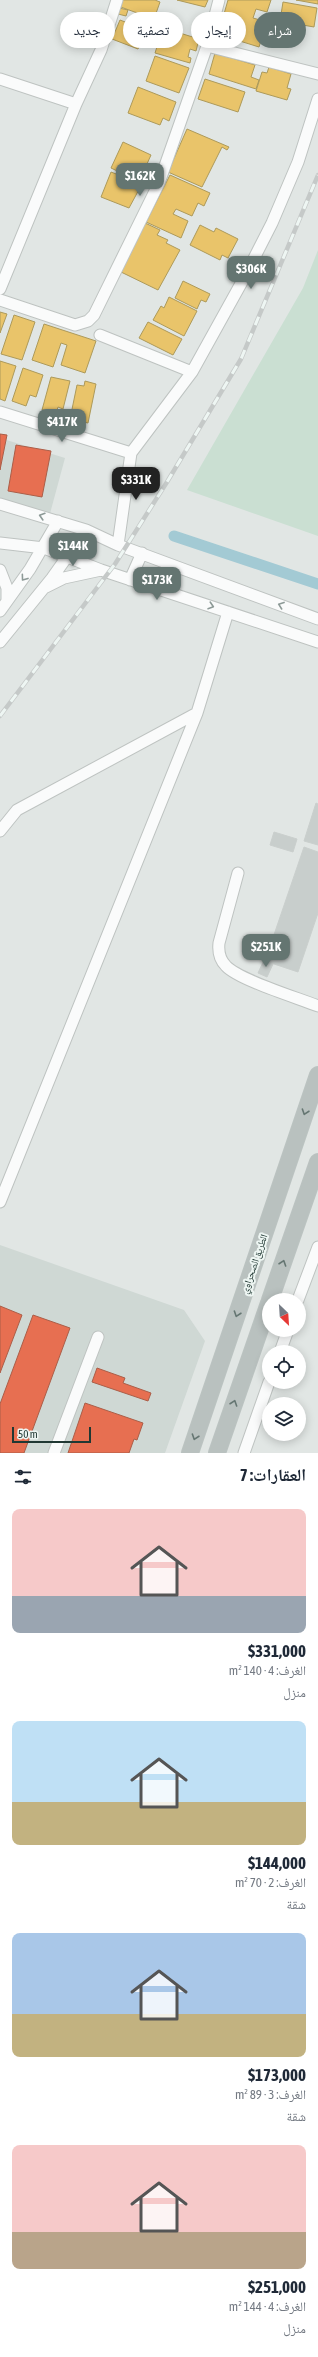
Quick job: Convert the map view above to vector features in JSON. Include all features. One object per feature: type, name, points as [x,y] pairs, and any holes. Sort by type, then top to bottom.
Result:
[{"type":"highway","name":"الطريق الصحراوي","points":[[190,1453],[318,1075]]},
{"type":"highway","points":[[272,1293],[318,1162]]},
{"type":"highway","points":[[217,1453],[262,1323]]},
{"type":"street","points":[[0,290],[76,104],[101,50],[117,0]]},
{"type":"street","points":[[216,12],[219,0]]},
{"type":"street","points":[[0,300],[75,325],[88,321],[94,314],[159,183],[206,48]]},
{"type":"street","points":[[215,48],[318,74]]},
{"type":"street","points":[[0,79],[76,104]]},
{"type":"street","points":[[118,544],[132,453],[192,372],[272,223],[298,162],[318,99]]},
{"type":"street","points":[[100,335],[192,372]]},
{"type":"street","points":[[0,412],[132,453]]},
{"type":"street","points":[[0,504],[86,530],[142,554],[318,618]]},
{"type":"street","points":[[0,611],[44,548],[58,521]]},
{"type":"street","points":[[0,642],[67,557],[86,530]]},
{"type":"street","points":[[0,543],[44,548],[130,580],[318,642]]},
{"type":"street","points":[[130,580],[142,554]]},
{"type":"street","points":[[0,570],[7,588],[7,601]]},
{"type":"street","points":[[42,589],[64,578],[101,570]]},
{"type":"street","points":[[0,1202],[197,713],[228,612]]},
{"type":"street","points":[[0,831],[17,810],[197,713]]},
{"type":"street","points":[[238,873],[219,944],[218,951],[221,960],[234,972],[318,1006]]},
{"type":"street","points":[[301,1293],[318,1247]]},
{"type":"street","points":[[54,1453],[98,1337]]},
{"type":"street","points":[[244,1453],[267,1389]]},
{"type":"shaded area","points":[[0,438],[65,458],[48,521],[0,509]]},
{"type":"shaded area","points":[[0,1245],[184,1310],[205,1341],[165,1453],[0,1453]]},
{"type":"green space","points":[[318,250],[318,536],[187,490],[303,288]]},
{"type":"building: سكن","points":[[120,0],[155,0],[160,2],[156,12],[135,12],[118,6]]},
{"type":"building: سكن","points":[[177,0],[208,0],[205,7]]},
{"type":"building: سكن","points":[[228,0],[271,0],[267,12],[256,9],[254,12],[254,45],[246,43],[246,12],[225,12]]},
{"type":"building: سكن","points":[[296,0],[318,0],[318,4]]},
{"type":"building: سكن","points":[[283,2],[317,8],[314,27],[306,26],[306,12],[281,12]]},
{"type":"building: سكن","points":[[119,8],[128,10],[127,12],[123,12],[123,15],[118,14]]},
{"type":"building: سكن","points":[[120,20],[123,21],[123,43],[115,40],[115,32]]},
{"type":"building: سكن","points":[[183,34],[191,36],[191,48],[197,48],[196,51],[190,49],[188,57],[191,58],[190,63],[155,53],[157,48],[183,48]]},
{"type":"building: سكن","points":[[215,53],[255,65],[251,77],[259,80],[256,89],[209,74]]},
{"type":"building: سكن","points":[[155,56],[189,68],[179,93],[146,81]]},
{"type":"building: سكن","points":[[269,67],[291,74],[287,88],[291,89],[287,100],[256,91],[262,72],[267,73]]},
{"type":"building: سكن","points":[[205,79],[245,92],[238,112],[198,99]]},
{"type":"building: سكن","points":[[138,87],[176,102],[169,121],[163,118],[160,125],[128,113]]},
{"type":"building: سكن","points":[[187,129],[229,147],[227,150],[222,147],[202,187],[168,172]]},
{"type":"building: سكن","points":[[123,142],[151,155],[142,175],[139,173],[136,180],[111,168]]},
{"type":"building: سكن","points":[[111,172],[142,184],[129,208],[101,197]]},
{"type":"building: سكن","points":[[170,175],[210,193],[204,206],[198,203],[192,216],[176,209],[173,214],[188,221],[181,238],[146,222]]},
{"type":"building: سكن","points":[[145,223],[160,230],[157,235],[168,240],[166,243],[180,250],[158,290],[121,272]]},
{"type":"building: سكن","points":[[200,225],[214,232],[216,228],[238,239],[228,258],[222,255],[220,260],[190,245]]},
{"type":"building: سكن","points":[[183,281],[210,294],[206,302],[201,300],[197,309],[175,298]]},
{"type":"building: سكن","points":[[169,297],[197,311],[184,336],[153,320],[161,306],[164,308]]},
{"type":"building: سكن","points":[[0,312],[7,314],[0,333]]},
{"type":"building: سكن","points":[[14,315],[35,322],[22,360],[1,354]]},
{"type":"building: سكن","points":[[148,322],[182,339],[173,355],[139,338]]},
{"type":"building: سكن","points":[[44,324],[96,341],[85,373],[61,365],[67,345],[61,343],[53,367],[32,360]]},
{"type":"building: سكن","points":[[0,361],[16,366],[5,401],[0,399]]},
{"type":"building: سكن","points":[[23,368],[43,375],[36,397],[30,395],[26,406],[12,401]]},
{"type":"building: سكن","points":[[51,377],[70,381],[63,409],[58,407],[56,413],[42,410]]},
{"type":"building: سكن","points":[[85,381],[96,384],[88,423],[70,419],[77,385],[84,386]]},
{"type":"building: متاجر","points":[[0,434],[7,435],[0,470]]},
{"type":"building: متاجر","points":[[16,445],[51,451],[42,497],[8,491]]},
{"type":"building: متاجر","points":[[0,1306],[22,1315],[0,1373]]},
{"type":"building: متاجر","points":[[33,1315],[70,1328],[24,1453],[0,1453],[0,1404]]},
{"type":"building: متاجر","points":[[97,1368],[125,1378],[123,1383],[151,1393],[148,1401],[92,1382]]},
{"type":"building: متاجر","points":[[85,1403],[143,1423],[137,1440],[134,1439],[129,1453],[68,1453]]},
{"type":"building: أخرى","points":[[316,803],[318,804],[318,845],[304,841]]},
{"type":"building: أخرى","points":[[274,832],[297,839],[293,852],[270,845]]},
{"type":"building: أخرى","points":[[304,847],[318,852],[318,913],[298,972],[265,961]]},
{"type":"building: أخرى","points":[[264,960],[273,964],[267,977],[258,973]]},
{"type":"waterway","points":[[174,536],[318,584]]},
{"type":"railway","points":[[0,716],[115,564],[167,482],[241,359],[318,175]]}]
